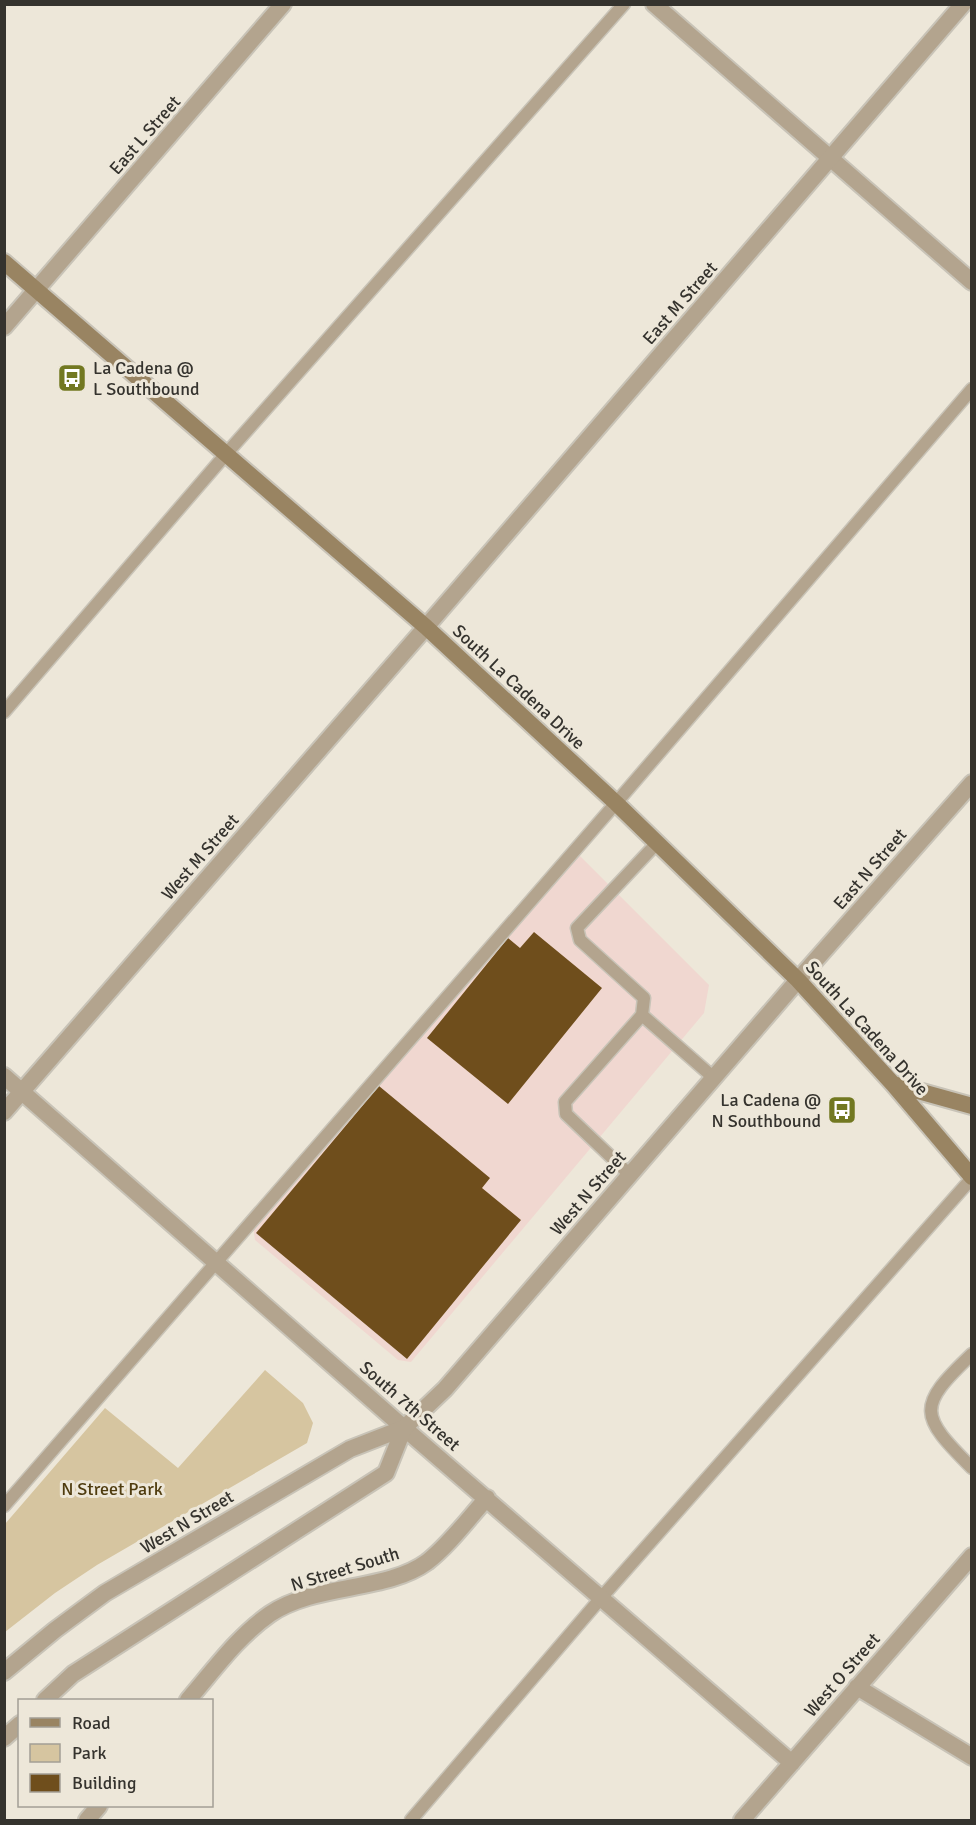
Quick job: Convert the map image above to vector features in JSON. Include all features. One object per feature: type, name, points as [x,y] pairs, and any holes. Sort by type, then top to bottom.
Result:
[{"type":"main road","name":"South La Cadena Drive","points":[[4,262],[426,627],[616,803],[798,980],[893,1084],[972,1177]]},
{"type":"main road","points":[[893,1084],[972,1106]]},
{"type":"street","name":"East L Street","points":[[4,327],[283,4]]},
{"type":"street","points":[[654,4],[972,282]]},
{"type":"street","name":"East M Street","points":[[426,627],[963,4]]},
{"type":"street","name":"West M Street","points":[[4,1112],[426,627]]},
{"type":"street","name":"East N Street","points":[[798,980],[972,783]]},
{"type":"street","name":"West N Street","points":[[4,1672],[105,1593],[350,1449],[404,1428],[445,1389],[798,980]]},
{"type":"street","name":"South 7th Street","points":[[4,1076],[404,1428],[792,1763]]},
{"type":"street","name":"West N Street","points":[[47,1699],[73,1674],[386,1473],[404,1428]]},
{"type":"street","name":"N Street South","points":[[190,1699],[241,1638],[272,1613],[316,1594],[392,1577],[426,1562],[487,1498]]},
{"type":"street","name":"West O Street","points":[[742,1821],[972,1556]]},
{"type":"street","points":[[858,1688],[972,1757]]},
{"type":"street","points":[[4,1738],[18,1726]]},
{"type":"street","points":[[87,1821],[98,1807]]},
{"type":"lane","points":[[4,712],[226,454],[624,4]]},
{"type":"lane","points":[[4,1506],[616,803],[972,389]]},
{"type":"lane","points":[[630,1175],[566,1114],[565,1102],[642,1015],[644,998],[580,940],[577,928],[657,843]]},
{"type":"lane","points":[[642,1015],[714,1078]]},
{"type":"lane","points":[[411,1821],[602,1598],[972,1177]]},
{"type":"lane","points":[[972,1354],[940,1384],[933,1400],[931,1418],[940,1437],[972,1468]]},
{"type":"shaded area","points":[[578,854],[709,985],[704,1013],[411,1362],[398,1360],[255,1240],[253,1226]]},
{"type":"green space","name":"N Street Park","points":[[265,1370],[303,1403],[313,1423],[307,1443],[97,1565],[55,1593],[5,1632],[5,1524],[105,1408],[178,1468]]},
{"type":"building","points":[[534,932],[602,988],[508,1104],[427,1038],[508,938],[520,948]]},
{"type":"building","points":[[379,1086],[490,1178],[482,1188],[521,1220],[407,1359],[256,1233]]},
{"type":"place","name":"La Cadena @ L Southbound","points":[[72,378]]},
{"type":"place","name":"La Cadena @ N Southbound","points":[[842,1110]]}]
